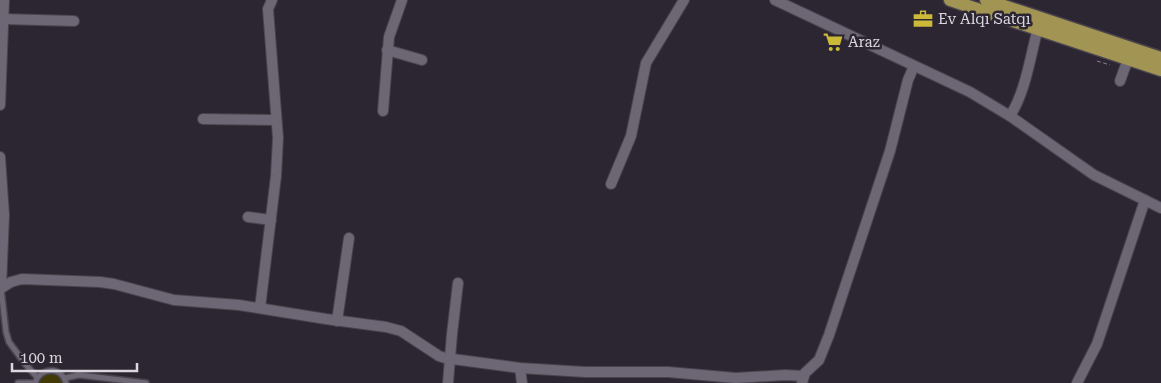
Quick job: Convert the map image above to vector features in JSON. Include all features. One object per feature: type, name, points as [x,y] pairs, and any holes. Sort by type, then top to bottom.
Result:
[{"type":"main road","points":[[950,0],[1161,70]]},
{"type":"main road","points":[[986,0],[1161,58]]},
{"type":"street","points":[[0,105],[4,0]]},
{"type":"street","points":[[260,308],[277,167],[276,120],[268,9],[272,0]]},
{"type":"street","points":[[383,111],[387,50],[390,32],[401,0]]},
{"type":"street","points":[[611,184],[631,136],[646,63],[684,0]]},
{"type":"street","points":[[775,0],[970,92],[1010,116],[1094,176],[1161,208]]},
{"type":"street","points":[[3,19],[74,21]]},
{"type":"street","points":[[1010,116],[1022,88],[1038,28]]},
{"type":"street","points":[[387,50],[422,60]]},
{"type":"street","points":[[1120,81],[1128,59]]},
{"type":"street","points":[[0,289],[11,282],[22,279],[114,284],[174,300],[260,308],[395,329],[439,356],[449,359],[520,368],[585,372],[668,372],[723,378],[785,375],[802,380],[819,360],[830,334],[890,151],[908,80],[914,66]]},
{"type":"street","points":[[203,119],[276,120]]},
{"type":"street","points":[[0,157],[4,215],[0,289]]},
{"type":"street","points":[[1077,383],[1097,344],[1145,200]]},
{"type":"street","points":[[248,217],[271,220]]},
{"type":"street","points":[[337,320],[349,238]]},
{"type":"street","points":[[448,383],[458,283]]},
{"type":"street","points":[[520,368],[522,383]]},
{"type":"lane","points":[[0,289],[2,320],[9,342],[35,381]]},
{"type":"lane","points":[[18,383],[35,381],[42,372],[48,370],[60,373],[66,380],[79,374],[146,383]]},
{"type":"shaded area","points":[[45,375],[58,376],[62,383],[39,383]]},
{"type":"place","name":"Ev Alqı Satqı","points":[[923,19]]},
{"type":"place","name":"Araz","points":[[833,42]]}]
